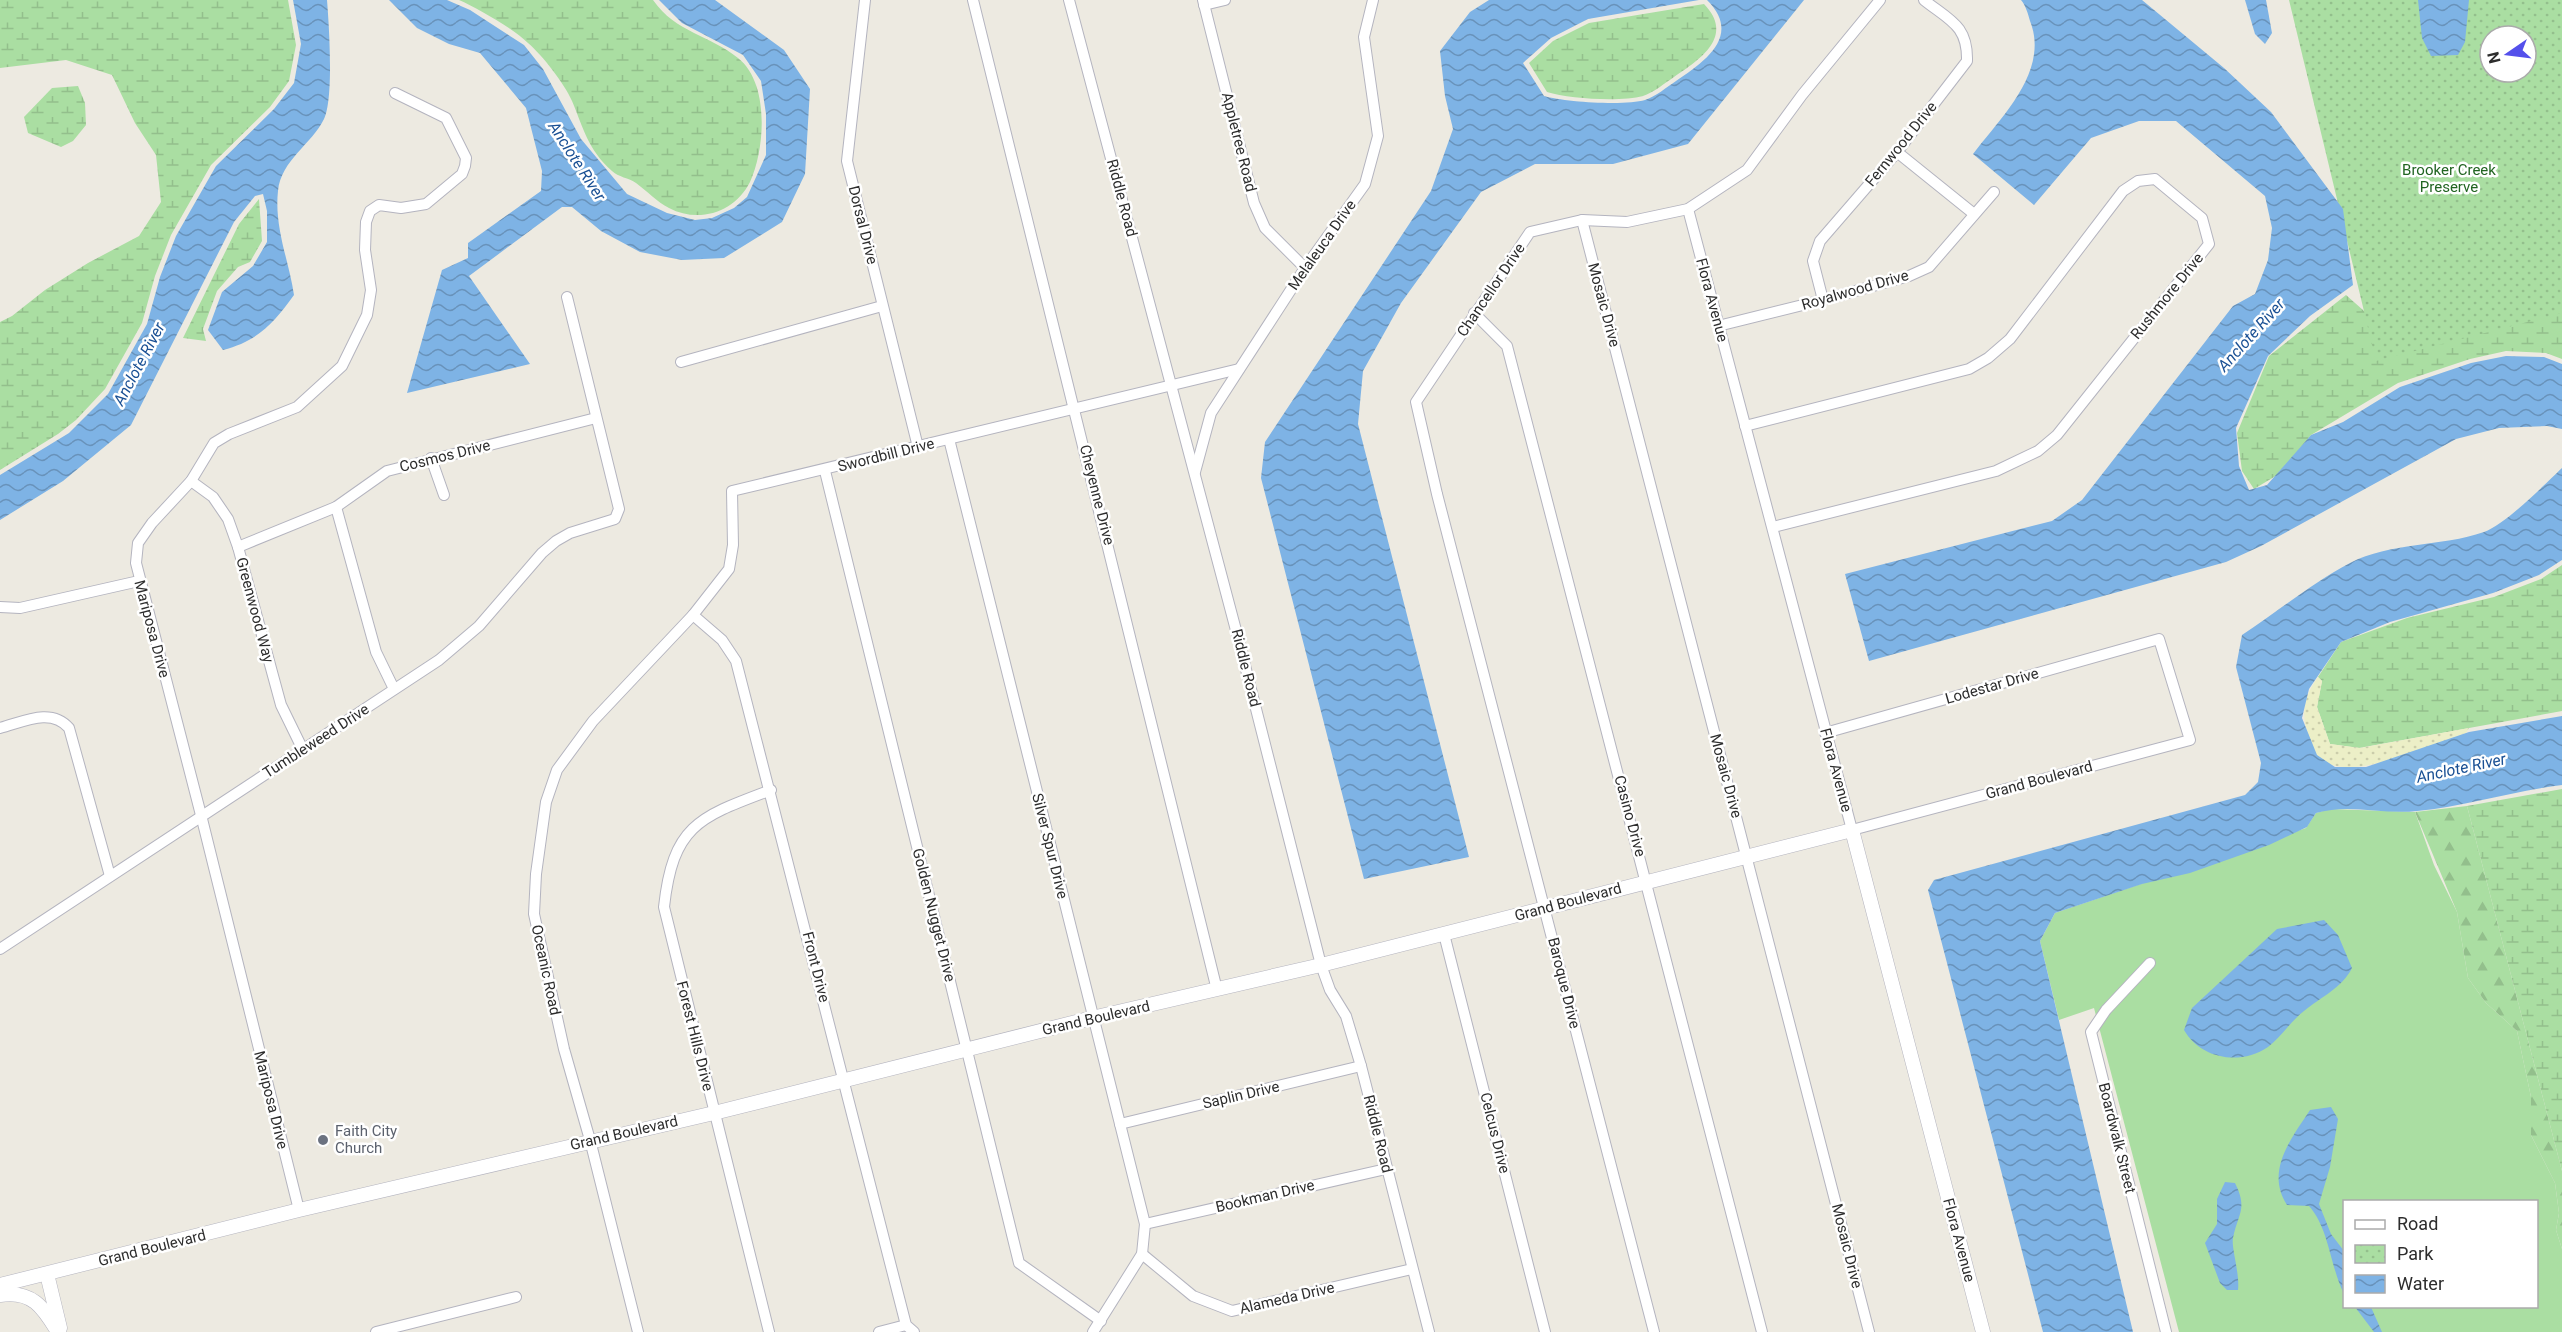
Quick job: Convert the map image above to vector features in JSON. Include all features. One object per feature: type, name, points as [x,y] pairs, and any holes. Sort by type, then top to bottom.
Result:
[{"type":"street","name":"Dorsal Drive","points":[[865,0],[847,161],[918,447]]},
{"type":"street","name":"Cheyenne Drive","points":[[973,0],[1076,410],[1217,990]]},
{"type":"street","name":"Riddle Road","points":[[1069,0],[1194,472],[1320,965],[1330,990],[1346,1016],[1361,1066],[1429,1332]]},
{"type":"street","points":[[1203,2],[1225,0]]},
{"type":"street","name":"Melaleuca Drive","points":[[1194,472],[1211,413],[1305,268],[1365,184],[1378,136],[1364,37],[1373,0]]},
{"type":"street","name":"Chancellor Drive","points":[[1437,494],[1416,402],[1530,232],[1582,220],[1627,222],[1688,208],[1748,170],[1802,95],[1880,0]]},
{"type":"street","name":"Fernwood Drive","points":[[1823,300],[1813,261],[1820,241],[1897,152],[1967,61],[1968,46],[1963,31],[1924,0]]},
{"type":"street","name":"Appletree Road","points":[[1203,2],[1254,203],[1265,228],[1305,268]]},
{"type":"street","name":"Mariposa Drive","points":[[299,1210],[136,562],[138,543],[152,523],[191,481],[214,443],[229,434],[297,407],[342,366],[367,315],[371,290],[365,250],[366,222],[370,211],[379,205],[416,207],[436,197],[462,174],[466,158],[446,118],[394,93]]},
{"type":"street","points":[[1897,152],[1974,214]]},
{"type":"street","name":"Rushmore Drive","points":[[1745,426],[1970,369],[1988,358],[2010,339],[2123,191],[2138,181],[2155,179],[2202,218],[2209,244],[2057,435],[2038,451],[1996,471],[1773,527]]},
{"type":"street","name":"Royalwood Drive","points":[[1719,326],[1823,300],[1929,267],[1994,192]]},
{"type":"street","name":"Flora Avenue","points":[[1688,208],[1983,1332]]},
{"type":"street","name":"Mosaic Drive","points":[[1582,220],[1869,1332]]},
{"type":"street","points":[[567,297],[596,418]]},
{"type":"street","points":[[681,362],[882,306]]},
{"type":"street","name":"Casino Drive","points":[[1474,313],[1507,346],[1762,1332]]},
{"type":"street","name":"Swordbill Drive","points":[[693,615],[729,569],[733,545],[732,491],[825,471],[1239,369]]},
{"type":"street","name":"Cosmos Drive","points":[[238,547],[336,507],[387,471],[596,418]]},
{"type":"street","name":"Tumbleweed Drive","points":[[0,949],[439,660],[479,626],[542,553],[556,541],[570,533],[615,519],[619,509],[596,418]]},
{"type":"street","name":"Silver Spur Drive","points":[[949,439],[1145,1224],[1142,1254]]},
{"type":"street","points":[[431,458],[444,495]]},
{"type":"street","name":"Golden Nugget Drive","points":[[825,471],[1019,1263],[1101,1321]]},
{"type":"street","name":"Greenwood Way","points":[[191,481],[213,497],[228,519],[238,547],[281,705],[303,750]]},
{"type":"street","name":"Baroque Drive","points":[[1437,494],[1654,1332]]},
{"type":"street","points":[[336,507],[376,652],[394,690]]},
{"type":"street","points":[[0,607],[20,608],[139,581]]},
{"type":"street","name":"Front Drive","points":[[693,615],[722,640],[736,661],[910,1329]]},
{"type":"street","name":"Oceanic Road","points":[[638,1332],[590,1140],[564,1049],[534,914],[546,802],[557,770],[593,721],[693,615]]},
{"type":"street","name":"Lodestar Drive","points":[[1826,733],[2159,639],[2190,740]]},
{"type":"street","points":[[0,728],[51,716],[60,718],[69,728],[110,876]]},
{"type":"street","name":"Grand Boulevard","points":[[0,1285],[299,1210],[590,1140],[714,1113],[1092,1018],[1320,965],[1545,909],[1746,855],[1852,830],[2190,740]]},
{"type":"street","name":"Forest Hills Drive","points":[[770,1332],[664,908],[668,875],[683,840],[703,818],[771,790]]},
{"type":"street","name":"Celcus Drive","points":[[1444,934],[1545,1332]]},
{"type":"street","name":"Boardwalk Street","points":[[2150,963],[2106,1010],[2091,1032],[2166,1332]]},
{"type":"street","name":"Saplin Drive","points":[[1120,1124],[1361,1066]]},
{"type":"street","name":"Bookman Drive","points":[[1145,1224],[1386,1169]]},
{"type":"street","points":[[1093,1332],[1142,1254]]},
{"type":"street","name":"Alameda Drive","points":[[1142,1254],[1193,1296],[1232,1311],[1412,1269]]},
{"type":"street","points":[[47,1274],[59,1332]]},
{"type":"street","points":[[0,1295],[12,1293],[42,1305],[59,1332]]},
{"type":"street","points":[[376,1332],[516,1297]]},
{"type":"street","points":[[879,1332],[910,1329]]},
{"type":"green space","points":[[0,0],[288,0],[296,45],[289,81],[270,107],[211,165],[171,235],[155,276],[142,323],[105,389],[76,420],[58,434],[0,470],[0,322],[88,263],[139,236],[161,202],[156,155],[135,123],[112,75],[66,60],[0,68]]},
{"type":"green space","points":[[459,0],[653,0],[672,20],[727,50],[748,69],[760,100],[762,117],[759,153],[750,182],[735,201],[726,208],[704,215],[680,213],[656,200],[636,183],[614,173],[597,155],[559,78],[540,55],[514,32],[485,13]]},
{"type":"green space","name":"Brooker Creek Preserve","points":[[2289,0],[2562,0],[2562,313],[2376,361]]},
{"type":"green space","points":[[2562,0],[2562,359],[2546,353],[2506,351],[2470,359],[2398,383],[2311,435],[2279,474],[2254,489],[2242,471],[2237,433],[2269,356],[2346,295],[2389,333],[2472,32],[2478,30],[2478,84],[2538,84],[2538,24],[2494,24]]},
{"type":"green space","points":[[1704,4],[1713,16],[1716,26],[1711,46],[1694,63],[1659,88],[1643,96],[1595,99],[1547,92],[1529,63],[1553,41],[1589,23]]},
{"type":"green space","points":[[78,86],[85,103],[86,125],[73,141],[61,147],[28,133],[24,117],[52,88]]},
{"type":"green space","points":[[259,199],[262,241],[250,262],[238,267],[217,291],[203,329],[206,341],[183,338],[239,224]]},
{"type":"green space","points":[[2562,565],[2562,711],[2359,748],[2330,744],[2317,707],[2322,681],[2318,677],[2341,642],[2407,618],[2494,597],[2541,579]]},
{"type":"green space","points":[[2562,789],[2562,1171],[2467,806]]},
{"type":"green space","points":[[2467,806],[2562,1171],[2562,1249],[2556,1230],[2559,1213],[2555,1183],[2531,1135],[2531,1097],[2517,1031],[2486,1003],[2468,978],[2457,912],[2415,812]]},
{"type":"green space","points":[[2330,809],[2415,812],[2434,865],[2457,912],[2468,978],[2486,1003],[2517,1031],[2531,1097],[2531,1135],[2555,1183],[2559,1213],[2556,1230],[2562,1249],[2562,1332],[2179,1332],[2094,1008],[2059,1020],[2040,941],[2055,913],[2306,828],[2316,813]]},
{"type":"sand","points":[[2318,677],[2322,681],[2317,707],[2330,744],[2360,748],[2469,728],[2466,733],[2389,761],[2346,767],[2329,764],[2317,755],[2304,718],[2307,697]]},
{"type":"water","name":"Anclote River","points":[[293,0],[327,0],[330,61],[329,95],[324,119],[285,170],[278,191],[280,231],[294,295],[264,330],[246,342],[223,350],[208,330],[222,292],[253,266],[267,242],[267,211],[263,194],[255,196],[234,222],[131,425],[63,481],[0,520],[0,475],[69,433],[108,394],[147,324],[160,277],[176,236],[216,166],[274,109],[294,83],[301,44]]},
{"type":"water","name":"Anclote River","points":[[389,0],[447,0],[470,10],[524,45],[543,69],[581,139],[627,194],[667,213],[695,220],[712,218],[734,208],[747,197],[766,155],[766,114],[761,81],[743,55],[682,23],[659,0],[715,0],[784,50],[810,89],[805,174],[782,222],[724,258],[682,260],[640,252],[601,231],[572,207],[562,207],[469,276],[530,364],[407,393],[442,270],[468,258],[468,243],[541,191],[542,171],[526,108],[480,53],[449,44],[417,28]]},
{"type":"water","points":[[1489,0],[1699,0],[1588,19],[1551,38],[1523,63],[1544,96],[1610,103],[1649,99],[1708,56],[1716,46],[1721,25],[1717,13],[1707,0],[1804,0],[1688,144],[1613,164],[1535,164],[1481,192],[1401,303],[1363,371],[1358,424],[1469,857],[1364,879],[1261,478],[1265,442],[1431,191],[1453,129],[1445,96],[1440,51],[1470,12]]},
{"type":"water","name":"Anclote River","points":[[2021,0],[2142,0],[2224,68],[2271,112],[2343,209],[2353,285],[2310,316],[2268,356],[2236,428],[2239,466],[2249,490],[2267,485],[2311,435],[2343,422],[2400,387],[2471,363],[2506,356],[2544,357],[2562,364],[2562,429],[2547,426],[2499,428],[2456,439],[2261,546],[2226,562],[1869,661],[1845,574],[2052,521],[2082,500],[2233,306],[2255,294],[2268,260],[2272,228],[2265,196],[2176,121],[2139,121],[2091,138],[2034,205],[1973,154],[2009,109],[2028,75],[2033,58],[2034,40],[2028,13]]},
{"type":"water","points":[[2245,0],[2266,0],[2272,33],[2265,44],[2255,34]]},
{"type":"water","points":[[2418,0],[2469,0],[2465,42],[2458,55],[2431,56],[2422,38]]},
{"type":"water","name":"Anclote River","points":[[2562,468],[2562,560],[2539,575],[2493,593],[2390,622],[2341,642],[2309,689],[2302,718],[2317,755],[2335,767],[2366,767],[2469,732],[2562,716],[2562,785],[2417,811],[2341,809],[2316,813],[2307,827],[2269,845],[2190,873],[2142,884],[2055,913],[2040,941],[2133,1332],[2043,1332],[1928,890],[1934,880],[2245,795],[2258,782],[2261,763],[2236,667],[2242,635],[2322,579],[2365,556],[2382,551],[2468,537],[2493,528]]},
{"type":"water","points":[[2324,920],[2338,935],[2352,968],[2337,987],[2299,1015],[2277,1039],[2257,1053],[2234,1058],[2222,1056],[2200,1048],[2191,1040],[2184,1030],[2192,1008],[2277,929]]},
{"type":"water","points":[[2331,1107],[2338,1119],[2330,1167],[2319,1204],[2331,1234],[2343,1250],[2343,1292],[2316,1215],[2309,1206],[2287,1205],[2281,1192],[2279,1180],[2283,1156],[2310,1110]]},
{"type":"water","points":[[2225,1182],[2235,1183],[2241,1199],[2241,1211],[2233,1238],[2238,1290],[2227,1290],[2220,1283],[2205,1243],[2217,1224],[2217,1199]]},
{"type":"water","points":[[2356,1308],[2371,1308],[2382,1332],[2374,1332]]},
{"type":"place","name":"Faith City Church","points":[[323,1140]]}]
